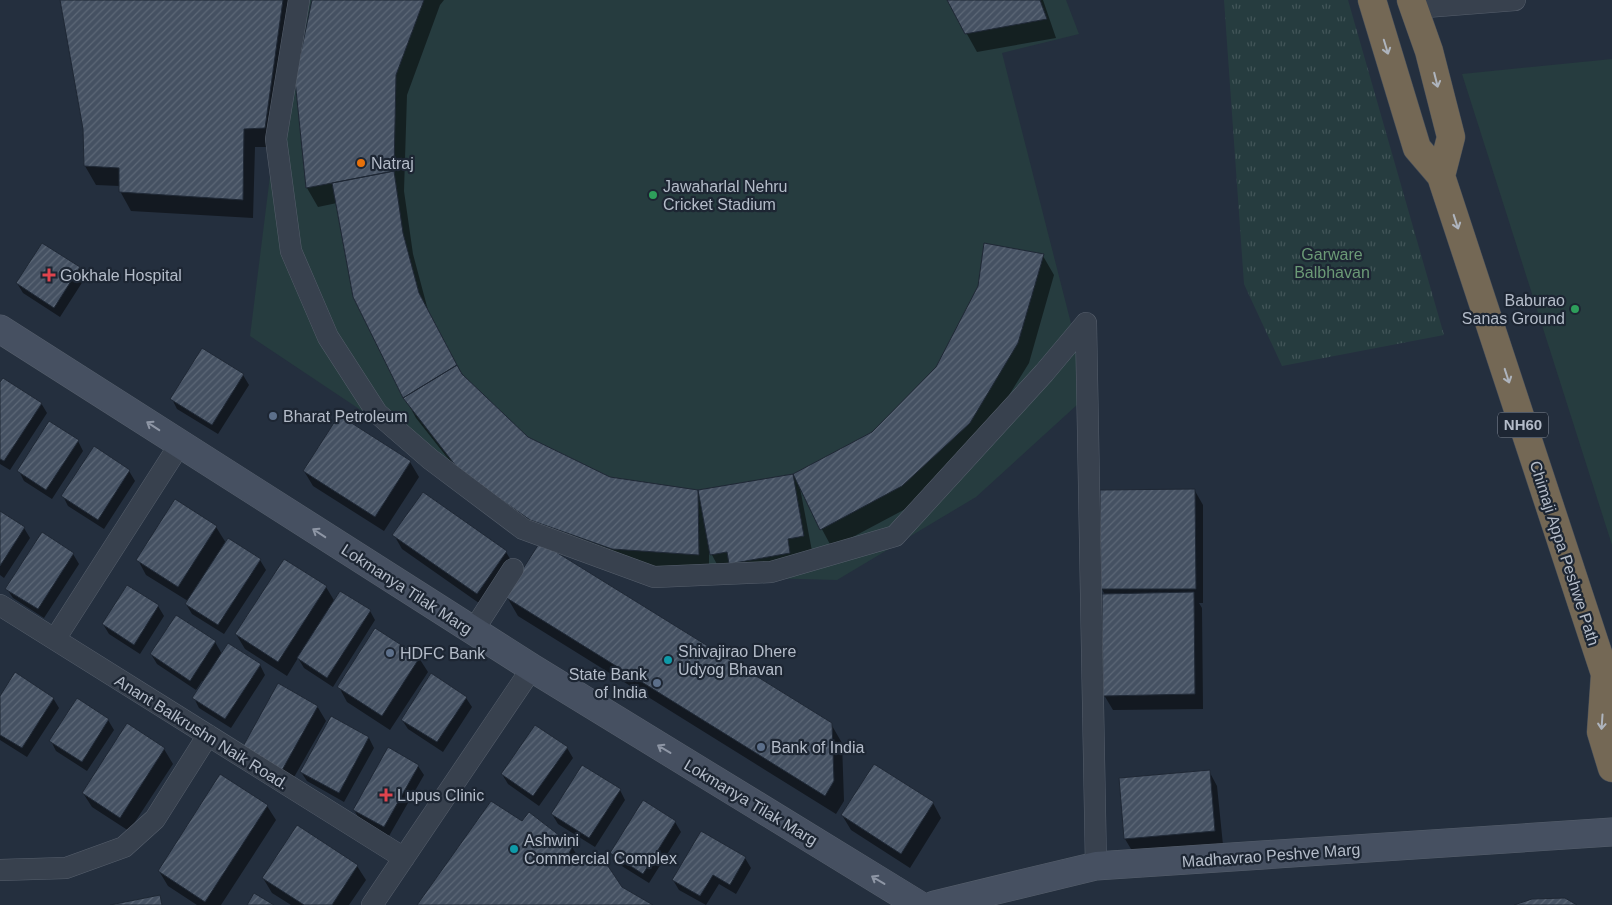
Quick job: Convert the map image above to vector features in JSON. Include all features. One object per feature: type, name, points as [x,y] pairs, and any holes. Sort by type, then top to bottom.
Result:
[{"type":"highway","name":"NH60","points":[[1372,0],[1417,148],[1441,176]]},
{"type":"highway","points":[[1412,4],[1429,51],[1451,137],[1441,176]]},
{"type":"highway","name":"Chimaji Appa Peshwe Path","points":[[1441,176],[1608,678],[1601,732],[1612,768]]},
{"type":"main road","name":"Lokmanya Tilak Marg","points":[[0,329],[532,668],[920,905]]},
{"type":"main road","name":"Madhavrao Peshve Marg","points":[[934,905],[1096,866],[1612,832]]},
{"type":"street","points":[[299,0],[276,139],[291,251],[328,337],[377,413],[430,459],[523,529],[654,578],[771,572],[895,536],[1044,373],[1086,323],[1096,866]]},
{"type":"street","points":[[1412,4],[1515,0]]},
{"type":"street","points":[[55,640],[180,444]]},
{"type":"street","points":[[473,631],[512,569]]},
{"type":"street","name":"Anant Balkrushn Naik Road.","points":[[0,605],[404,858]]},
{"type":"street","points":[[372,905],[532,668]]},
{"type":"street","points":[[0,870],[66,868],[124,847],[155,819],[208,735]]},
{"type":"green space","name":"Jawaharlal Nehru Cricket Stadium","points":[[292,0],[1066,0],[1079,34],[1002,53],[1089,394],[976,497],[837,580],[622,574],[539,529],[250,336]]},
{"type":"green space","name":"Garware Balbhavan","points":[[1224,0],[1348,0],[1444,335],[1282,366],[1244,284]]},
{"type":"green space","name":"Baburao Sanas Ground","points":[[1612,59],[1612,545],[1462,74]]},
{"type":"building","points":[[60,0],[283,0],[265,128],[244,129],[243,200],[119,192],[119,168],[84,166],[83,129]]},
{"type":"building","points":[[312,0],[424,0],[396,75],[394,171],[306,188],[295,80]]},
{"type":"building","points":[[947,0],[1040,0],[1047,19],[965,34]]},
{"type":"building","points":[[394,171],[403,233],[419,293],[457,365],[403,398],[353,297],[332,183]]},
{"type":"building","points":[[42,243],[80,267],[54,308],[16,283]]},
{"type":"building","points":[[984,243],[1044,254],[1018,343],[970,423],[902,486],[820,530],[793,474],[872,432],[936,367],[978,286]]},
{"type":"building","points":[[202,348],[244,374],[212,425],[170,399]]},
{"type":"building","points":[[457,365],[462,374],[528,437],[610,477],[698,490],[699,555],[612,549],[530,520],[459,470],[403,398]]},
{"type":"building","points":[[3,378],[42,403],[4,461],[0,459],[0,382]]},
{"type":"building","points":[[339,415],[411,461],[375,517],[303,471]]},
{"type":"building","points":[[49,421],[79,440],[46,490],[17,471]]},
{"type":"building","points":[[94,446],[130,470],[98,520],[61,496]]},
{"type":"building","points":[[793,474],[804,536],[788,539],[790,553],[729,564],[727,552],[710,555],[698,490]]},
{"type":"building","points":[[1195,489],[1196,589],[1101,589],[1100,490]]},
{"type":"building","points":[[423,492],[507,551],[477,594],[392,535]]},
{"type":"building","points":[[175,499],[217,526],[178,587],[136,560]]},
{"type":"building","points":[[0,511],[25,527],[0,566]]},
{"type":"building","points":[[42,532],[74,553],[38,609],[5,589]]},
{"type":"building","points":[[228,538],[261,559],[218,625],[185,604]]},
{"type":"building","name":"Shivajirao Dhere Udyog Bhavan","points":[[540,542],[832,723],[834,781],[825,796],[505,597]]},
{"type":"building","points":[[284,559],[327,586],[278,662],[235,634]]},
{"type":"building","points":[[127,585],[159,605],[134,645],[102,624]]},
{"type":"building","points":[[340,591],[371,610],[327,678],[297,658]]},
{"type":"building","points":[[1194,592],[1195,694],[1103,696],[1102,594]]},
{"type":"building","points":[[176,615],[216,641],[190,681],[150,654]]},
{"type":"building","points":[[375,628],[420,657],[382,716],[337,687]]},
{"type":"building","points":[[228,643],[261,664],[225,719],[192,698]]},
{"type":"building","points":[[15,672],[54,698],[22,748],[0,735],[0,696]]},
{"type":"building","points":[[431,673],[467,697],[437,742],[401,720]]},
{"type":"building","points":[[278,683],[318,706],[281,772],[241,750]]},
{"type":"building","points":[[77,698],[109,719],[82,762],[49,741]]},
{"type":"building","points":[[331,716],[369,737],[339,793],[300,772]]},
{"type":"building","points":[[127,723],[165,748],[120,818],[82,793]]},
{"type":"building","points":[[535,725],[568,747],[533,796],[501,774]]},
{"type":"building","points":[[388,747],[419,765],[384,827],[353,810]]},
{"type":"building","points":[[874,764],[934,802],[901,854],[841,815]]},
{"type":"building","points":[[582,765],[621,789],[589,838],[551,814]]},
{"type":"building","points":[[1210,770],[1215,831],[1124,839],[1119,778]]},
{"type":"building","points":[[220,774],[268,805],[205,902],[158,871]]},
{"type":"building","points":[[643,800],[676,821],[643,874],[610,853]]},
{"type":"building","name":"Ashwini Commercial Complex","points":[[491,801],[522,821],[529,812],[573,846],[569,853],[579,863],[584,854],[608,866],[622,887],[653,905],[417,905]]},
{"type":"building","points":[[297,825],[358,865],[332,905],[304,905],[262,878]]},
{"type":"building","points":[[701,831],[746,857],[730,885],[713,875],[700,896],[672,880]]},
{"type":"building","points":[[254,893],[274,905],[247,905]]},
{"type":"building","points":[[160,895],[162,905],[110,905]]},
{"type":"building","points":[[1565,898],[1577,905],[1514,905],[1532,899]]},
{"type":"place","name":"Natraj","points":[[361,163]]},
{"type":"place","name":"Jawaharlal Nehru Cricket Stadium","points":[[653,195]]},
{"type":"place","name":"Gokhale Hospital","points":[[49,275]]},
{"type":"place","name":"Baburao Sanas Ground","points":[[1575,309]]},
{"type":"place","name":"Bharat Petroleum","points":[[273,416]]},
{"type":"place","name":"HDFC Bank","points":[[390,653]]},
{"type":"place","name":"Shivajirao Dhere Udyog Bhavan","points":[[668,660]]},
{"type":"place","name":"State Bank of India","points":[[657,683]]},
{"type":"place","name":"Bank of India","points":[[761,747]]},
{"type":"place","name":"Lupus Clinic","points":[[386,795]]},
{"type":"place","name":"Ashwini Commercial Complex","points":[[514,849]]}]
